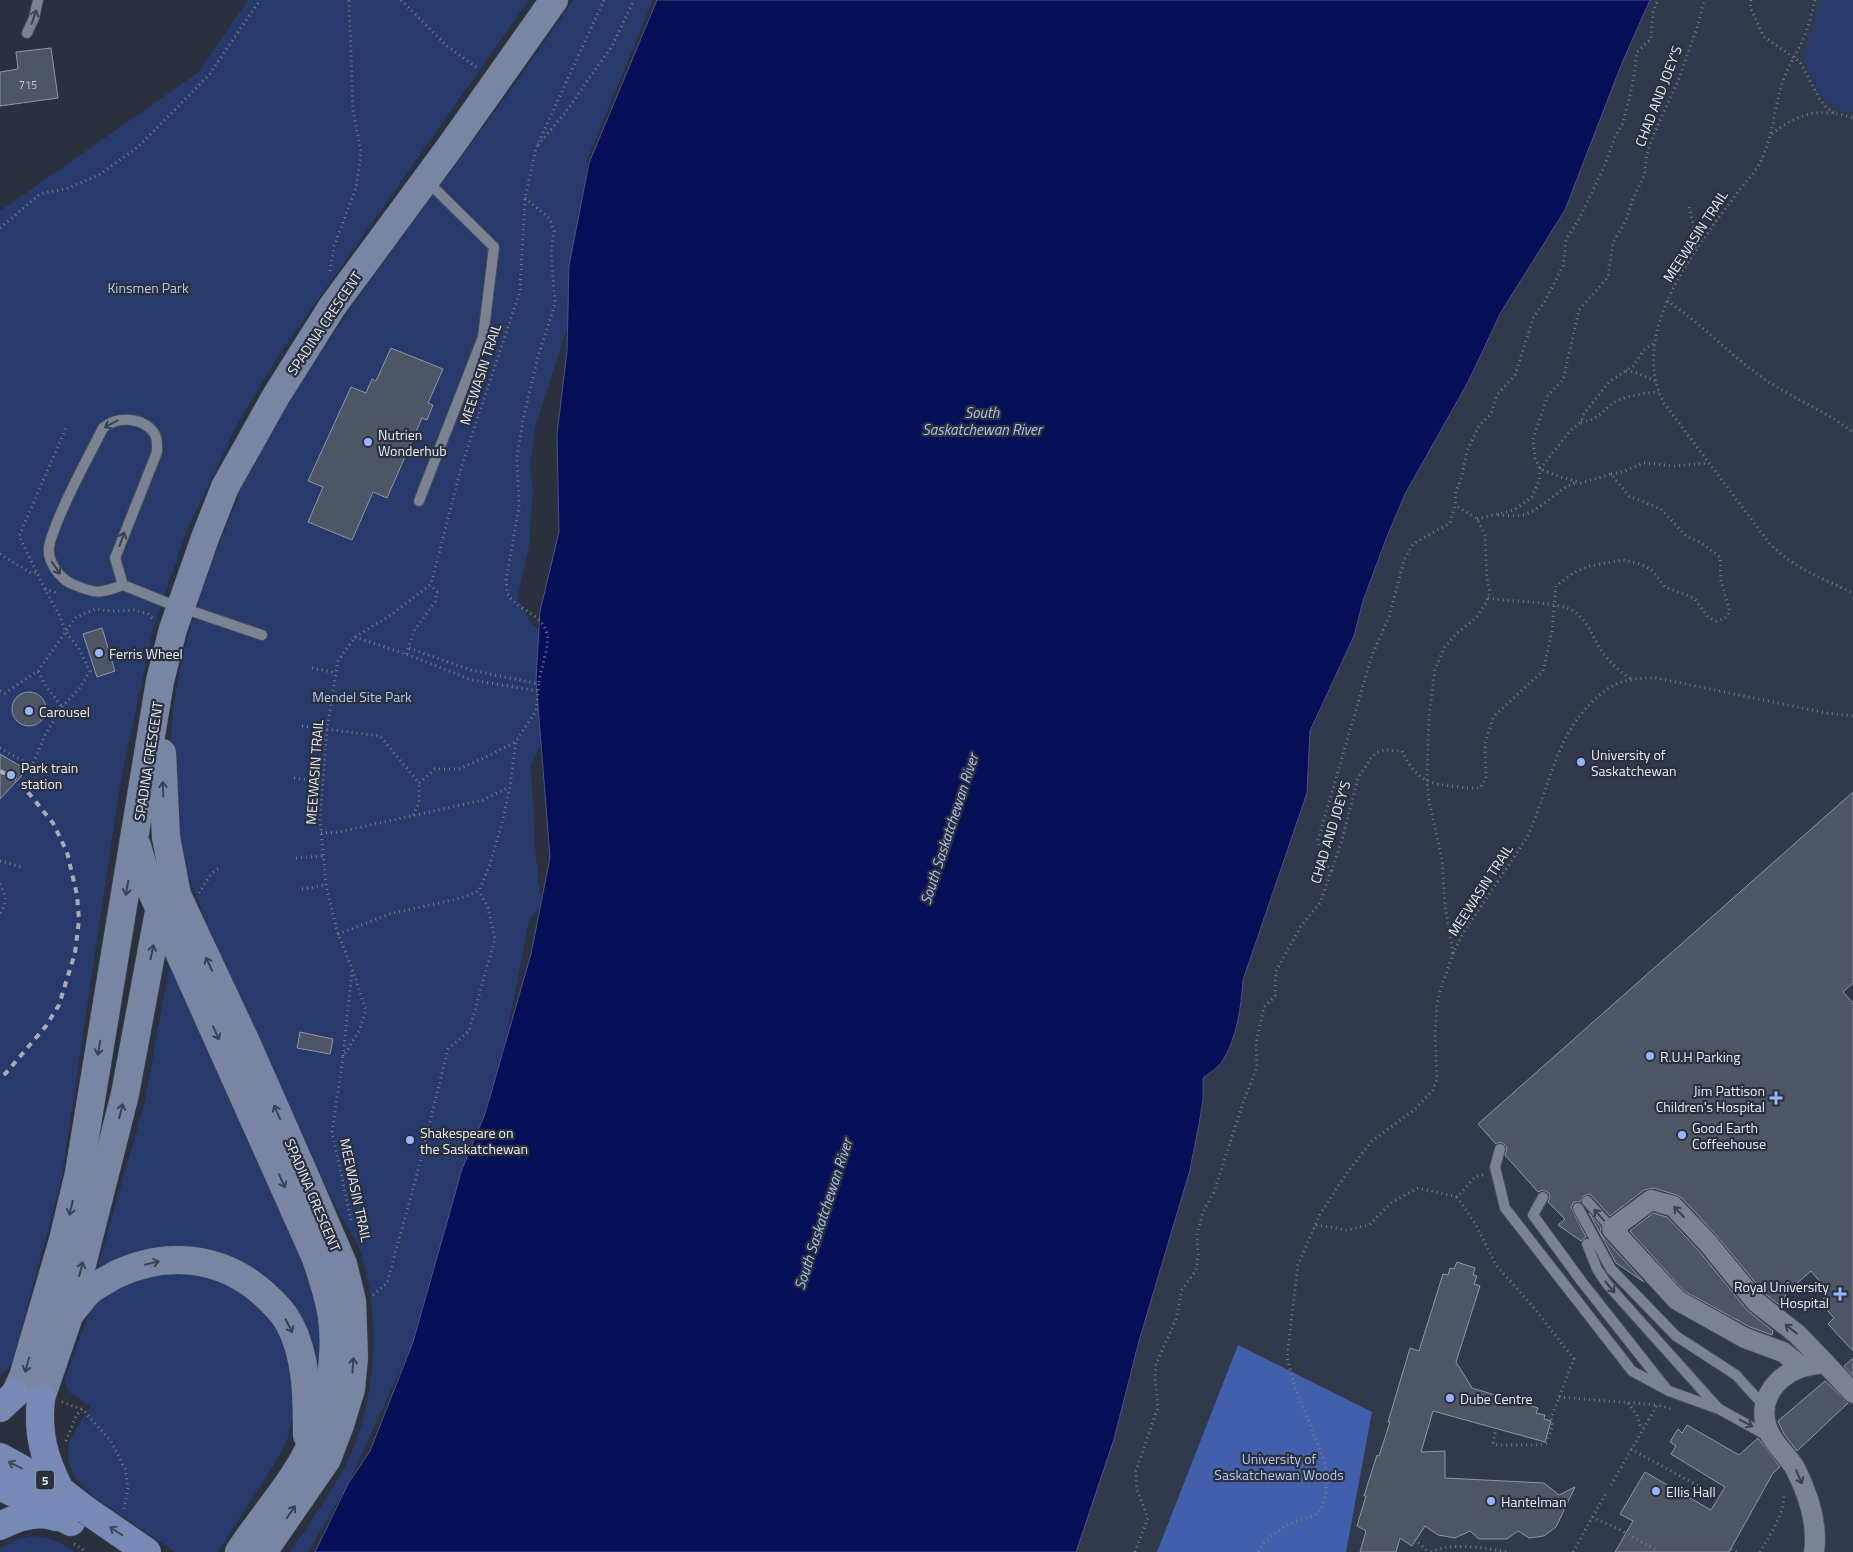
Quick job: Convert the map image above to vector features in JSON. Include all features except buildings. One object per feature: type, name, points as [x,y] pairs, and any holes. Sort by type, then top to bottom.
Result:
[{"type":"main road","points":[[27,1400],[39,1416],[40,1440],[50,1470],[60,1490]]},
{"type":"main road","name":"5","points":[[0,1457],[60,1490],[78,1516],[116,1552]]},
{"type":"main road","name":"5","points":[[0,1486],[78,1516],[147,1552]]},
{"type":"main road","points":[[0,1526],[11,1520],[32,1514],[78,1516]]},
{"type":"street","name":"SPADINA CRESCENT","points":[[27,1400],[23,1377],[63,1240],[79,1173],[160,681],[171,635],[205,538],[225,488],[276,396],[332,307],[450,147],[554,0]]},
{"type":"street","name":"SPADINA CRESCENT","points":[[160,681],[162,790],[166,837],[177,895],[245,1040],[343,1264],[352,1301],[354,1358],[351,1389],[340,1425],[327,1459],[263,1552]]},
{"type":"street","name":"SPADINA CRESCENT","points":[[27,1400],[68,1316],[125,1094],[160,908],[166,837]]},
{"type":"street","name":"SPADINA CRESCENT","points":[[135,840],[148,883],[316,1258],[326,1288],[332,1318],[334,1353],[320,1423],[307,1452],[239,1552]]},
{"type":"street","points":[[1802,1367],[1783,1352],[1745,1338],[1677,1300],[1612,1229],[1651,1200],[1673,1206],[1708,1244],[1756,1302],[1797,1334],[1853,1393]]},
{"type":"street","points":[[68,1316],[90,1291],[130,1268],[164,1260],[188,1259],[214,1264],[234,1273],[253,1284],[289,1322],[300,1350],[305,1380],[307,1452]]},
{"type":"street","points":[[1814,1552],[1814,1527],[1803,1486],[1795,1468],[1771,1437],[1763,1418],[1764,1406],[1772,1390],[1781,1379],[1802,1367],[1825,1363]]},
{"type":"lane","points":[[27,33],[34,18],[38,0]]},
{"type":"lane","points":[[419,501],[483,337],[494,247],[425,180]]},
{"type":"lane","points":[[123,585],[115,558],[157,452],[157,438],[154,433],[146,426],[131,420],[110,422],[103,428],[62,510],[49,546],[50,557],[54,566],[69,582],[86,590],[102,593],[123,585],[181,608],[262,635]]},
{"type":"lane","points":[[1500,1149],[1495,1167],[1505,1208],[1632,1371],[1669,1392],[1719,1409],[1771,1437]]},
{"type":"lane","points":[[1542,1197],[1533,1214],[1582,1282],[1669,1392]]},
{"type":"lane","points":[[1587,1201],[1612,1229]]},
{"type":"lane","points":[[1578,1208],[1611,1269],[1676,1336],[1736,1375],[1764,1406]]},
{"type":"lane","points":[[1587,1244],[1597,1269],[1607,1284],[1719,1409]]},
{"type":"path","points":[[0,228],[40,194],[66,189],[98,174],[138,147],[210,75],[260,0]]},
{"type":"path","points":[[329,277],[334,246],[356,188],[361,152],[353,110],[349,0]]},
{"type":"path","points":[[401,0],[447,46],[484,73]]},
{"type":"path","name":"MEEWASIN TRAIL","points":[[351,1224],[332,1132],[343,1057],[359,1031],[366,1010],[338,934],[326,885],[320,820],[327,729],[338,661],[355,637],[391,615],[431,584],[461,468],[520,291],[525,198],[536,148],[604,0]]},
{"type":"path","points":[[536,148],[565,113],[612,46],[634,0]]},
{"type":"path","points":[[1332,872],[1322,860],[1318,840],[1372,655],[1389,617],[1404,560],[1413,544],[1450,523],[1467,451],[1479,426],[1491,414],[1497,395],[1515,374],[1534,316],[1544,303],[1563,266],[1566,240],[1606,164],[1615,137],[1623,123],[1633,83],[1637,52],[1651,39],[1653,12],[1658,0]]},
{"type":"path","name":"CHAD AND JOEY'S","points":[[1540,470],[1535,458],[1533,439],[1548,395],[1563,380],[1579,310],[1608,278],[1613,243],[1626,220],[1644,176],[1647,154],[1653,136],[1678,82],[1698,25],[1704,0]]},
{"type":"path","points":[[1751,0],[1750,7],[1763,36],[1800,62],[1819,98],[1834,113]]},
{"type":"path","name":"MEEWASIN TRAIL","points":[[1815,0],[1804,37],[1793,58],[1779,94],[1772,134],[1756,169],[1685,266],[1667,302],[1654,343],[1653,359],[1659,392],[1674,417],[1770,544],[1780,554],[1801,569],[1853,593]]},
{"type":"path","points":[[1772,134],[1789,121],[1800,116],[1834,113],[1853,118]]},
{"type":"path","points":[[479,892],[500,831],[510,786],[516,741],[536,711],[540,671],[547,644],[547,634],[542,623],[511,598],[507,591],[506,580],[519,507],[517,457],[523,420],[538,356],[555,304],[551,254],[554,231],[550,219],[525,198]]},
{"type":"path","points":[[1689,208],[1695,232],[1696,252]]},
{"type":"path","points":[[1667,302],[1692,319],[1759,375],[1794,398],[1837,420],[1853,432]]},
{"type":"path","points":[[1581,422],[1583,415],[1609,382],[1633,366],[1644,350],[1654,343]]},
{"type":"path","points":[[1626,372],[1637,372],[1656,381]]},
{"type":"path","points":[[1477,519],[1514,510],[1532,496],[1539,481],[1540,470],[1570,431],[1581,422],[1593,419],[1620,399],[1659,392]]},
{"type":"path","points":[[0,748],[32,766],[45,735],[62,707],[79,689],[90,671],[78,647],[65,631],[60,616],[19,536],[66,428]]},
{"type":"path","points":[[1540,470],[1581,483],[1622,472],[1644,463],[1674,466],[1708,463]]},
{"type":"path","name":"CHAD AND JOEY'S","points":[[1135,1552],[1148,1518],[1137,1490],[1136,1471],[1158,1406],[1155,1378],[1156,1364],[1176,1319],[1182,1290],[1196,1270],[1198,1254],[1197,1235],[1203,1212],[1214,1192],[1244,1100],[1257,1067],[1256,1044],[1264,1008],[1275,996],[1276,971],[1301,926],[1320,903],[1332,872],[1358,778],[1370,758],[1377,752],[1385,750],[1402,751],[1407,764],[1427,781],[1467,789],[1480,788],[1486,779],[1485,743],[1494,716],[1543,671],[1552,631],[1556,586],[1573,573],[1589,566],[1623,560],[1637,563],[1651,569],[1665,587],[1694,598],[1708,617],[1716,620],[1724,618],[1730,612],[1721,581],[1720,557],[1700,542],[1686,536],[1661,509],[1629,496],[1611,474]]},
{"type":"path","points":[[1495,514],[1524,515],[1535,510],[1566,487],[1578,482]]},
{"type":"path","points":[[1453,954],[1444,906],[1442,858],[1428,800],[1429,716],[1435,670],[1444,648],[1457,633],[1476,618],[1490,592],[1487,579],[1485,535],[1477,519],[1455,505]]},
{"type":"path","points":[[0,554],[31,573],[36,572]]},
{"type":"path","points":[[406,654],[414,631],[435,602],[437,592],[431,584]]},
{"type":"path","points":[[1488,598],[1524,601],[1574,611],[1589,626],[1602,652],[1611,663],[1632,680]]},
{"type":"path","points":[[0,691],[5,693],[38,671],[76,617],[96,609],[112,611],[134,610],[148,614],[155,620],[156,626]]},
{"type":"path","points":[[355,637],[406,654],[472,680],[538,691]]},
{"type":"path","points":[[409,648],[471,670],[539,684]]},
{"type":"path","points":[[312,668],[336,673]]},
{"type":"path","points":[[38,671],[45,685],[62,707]]},
{"type":"path","name":"MEEWASIN TRAIL","points":[[1259,1552],[1264,1542],[1286,1525],[1313,1516],[1321,1510],[1326,1491],[1327,1479],[1324,1460],[1294,1385],[1287,1357],[1298,1265],[1320,1214],[1337,1186],[1372,1141],[1414,1110],[1433,1090],[1437,1079],[1435,1034],[1437,1004],[1453,954],[1464,932],[1526,839],[1560,748],[1570,728],[1588,706],[1610,687],[1632,680],[1656,678],[1827,713],[1853,716]]},
{"type":"path","points":[[302,726],[380,736],[419,783],[419,804],[412,814]]},
{"type":"path","points":[[419,783],[435,769],[459,769],[516,741]]},
{"type":"path","points":[[294,778],[323,782]]},
{"type":"path","points":[[321,833],[339,832],[412,814],[483,800],[510,786]]},
{"type":"path","points":[[296,858],[323,856]]},
{"type":"path","points":[[0,861],[22,867]]},
{"type":"path","points":[[0,884],[6,896],[5,906],[0,913]]},
{"type":"path","points":[[302,889],[326,885]]},
{"type":"path","points":[[338,934],[390,914],[461,898],[479,892]]},
{"type":"path","points":[[366,1300],[387,1283],[416,1178],[448,1049],[469,1031],[495,939],[488,908],[479,892]]},
{"type":"path","points":[[343,1057],[352,968]]},
{"type":"path","points":[[1457,1197],[1476,1177],[1497,1173]]},
{"type":"path","points":[[1316,1225],[1347,1230],[1369,1225],[1392,1202],[1418,1188],[1457,1197],[1476,1225],[1496,1265],[1534,1308],[1574,1359],[1551,1418],[1552,1426],[1546,1443],[1539,1445],[1498,1446],[1493,1444],[1496,1428]]},
{"type":"path","points":[[1559,1397],[1656,1405],[1675,1410]]},
{"type":"path","points":[[27,1400],[82,1409],[111,1441],[125,1469],[128,1488],[123,1512]]},
{"type":"path","points":[[1628,1403],[1637,1416],[1641,1430]]},
{"type":"path","points":[[1611,1485],[1656,1405]]},
{"type":"path","points":[[65,1450],[66,1441],[82,1409]]},
{"type":"path","points":[[1631,1449],[1718,1497]]},
{"type":"path","points":[[1760,1552],[1783,1506],[1784,1490]]},
{"type":"path","points":[[1573,1552],[1606,1492]]},
{"type":"path","points":[[1592,1518],[1619,1529],[1659,1552]]},
{"type":"path","points":[[1416,1539],[1430,1552],[1452,1546],[1507,1552]]},
{"type":"path","points":[[1731,1549],[1737,1552]]},
{"type":"shaded area","name":"University of Saskatchewan","points":[[1650,0],[1853,0],[1853,1552],[1076,1552],[1114,1439],[1139,1341],[1190,1170],[1203,1099],[1203,1078],[1213,1071],[1236,1027],[1241,1005],[1243,980],[1307,793],[1310,731],[1354,636],[1363,601],[1405,494],[1468,382],[1622,63]]},
{"type":"green space","name":"Kinsmen Park","points":[[248,0],[529,0],[281,352],[238,423],[187,530],[153,629],[120,785],[61,1182],[12,1364],[0,1376],[0,211],[199,72]]},
{"type":"green space","name":"Mendel Site Park","points":[[573,0],[653,0],[587,160],[583,266],[567,328],[535,428],[530,465],[533,490],[529,547],[517,598],[532,624],[555,643],[545,734],[531,765],[535,847],[541,904],[529,921],[489,1125],[413,1342],[348,1484],[308,1552],[290,1552],[339,1478],[360,1430],[370,1387],[372,1365],[373,1321],[371,1299],[359,1247],[326,1186],[250,1020],[204,915],[186,866],[177,831],[171,787],[171,744],[182,660],[206,577],[239,497],[238,493],[276,420],[279,419],[348,311],[500,105]]},
{"type":"green space","points":[[1821,0],[1853,0],[1853,113],[1838,109],[1825,100],[1815,85],[1805,61],[1804,54]]},
{"type":"green space","points":[[170,962],[280,1203],[317,1295],[322,1343],[316,1385],[256,1272],[96,1273],[145,1101]]},
{"type":"green space","points":[[159,1269],[207,1271],[261,1302],[289,1346],[295,1407],[287,1440],[275,1463],[218,1552],[175,1552],[90,1494],[75,1478],[68,1460],[69,1442],[90,1406],[69,1392],[64,1381],[91,1309],[110,1291]]},
{"type":"green space","name":"University of Saskatchewan Woods","points":[[1238,1345],[1372,1412],[1346,1552],[1157,1552]]},
{"type":"green space","points":[[31,1536],[65,1545],[75,1552],[0,1552],[0,1549],[14,1540]]},
{"type":"water","name":"South Saskatchewan River","points":[[657,0],[1650,0],[1622,63],[1565,210],[1501,312],[1468,382],[1405,494],[1363,601],[1354,636],[1310,731],[1307,793],[1243,980],[1239,1012],[1231,1044],[1221,1063],[1203,1078],[1203,1099],[1190,1170],[1139,1341],[1114,1439],[1076,1552],[315,1552],[348,1484],[370,1451],[413,1342],[462,1169],[485,1114],[531,954],[550,857],[536,680],[540,611],[559,532],[557,434],[567,351],[569,266],[589,163]]},
{"type":"railway","points":[[0,771],[18,780],[53,823],[67,852],[77,895],[79,920],[75,953],[59,1005],[46,1026],[6,1073],[0,1077]]},
{"type":"place","name":"Nutrien Wonderhub","points":[[368,442]]},
{"type":"place","name":"Ferris Wheel","points":[[99,653]]},
{"type":"place","name":"Carousel","points":[[29,711]]},
{"type":"place","name":"University of Saskatchewan","points":[[1581,762]]},
{"type":"place","name":"Park train station","points":[[11,775]]},
{"type":"place","name":"R.U.H Parking","points":[[1650,1056]]},
{"type":"place","name":"Jim Pattison Children's Hospital","points":[[1776,1098]]},
{"type":"place","name":"Good Earth Coffeehouse","points":[[1682,1135]]},
{"type":"place","name":"Shakespeare on the Saskatchewan","points":[[410,1140]]},
{"type":"place","name":"Royal University Hospital","points":[[1840,1294]]},
{"type":"place","name":"Dube Centre","points":[[1450,1398]]},
{"type":"place","name":"Ellis Hall","points":[[1656,1491]]},
{"type":"place","name":"Hantelman","points":[[1491,1501]]}]
